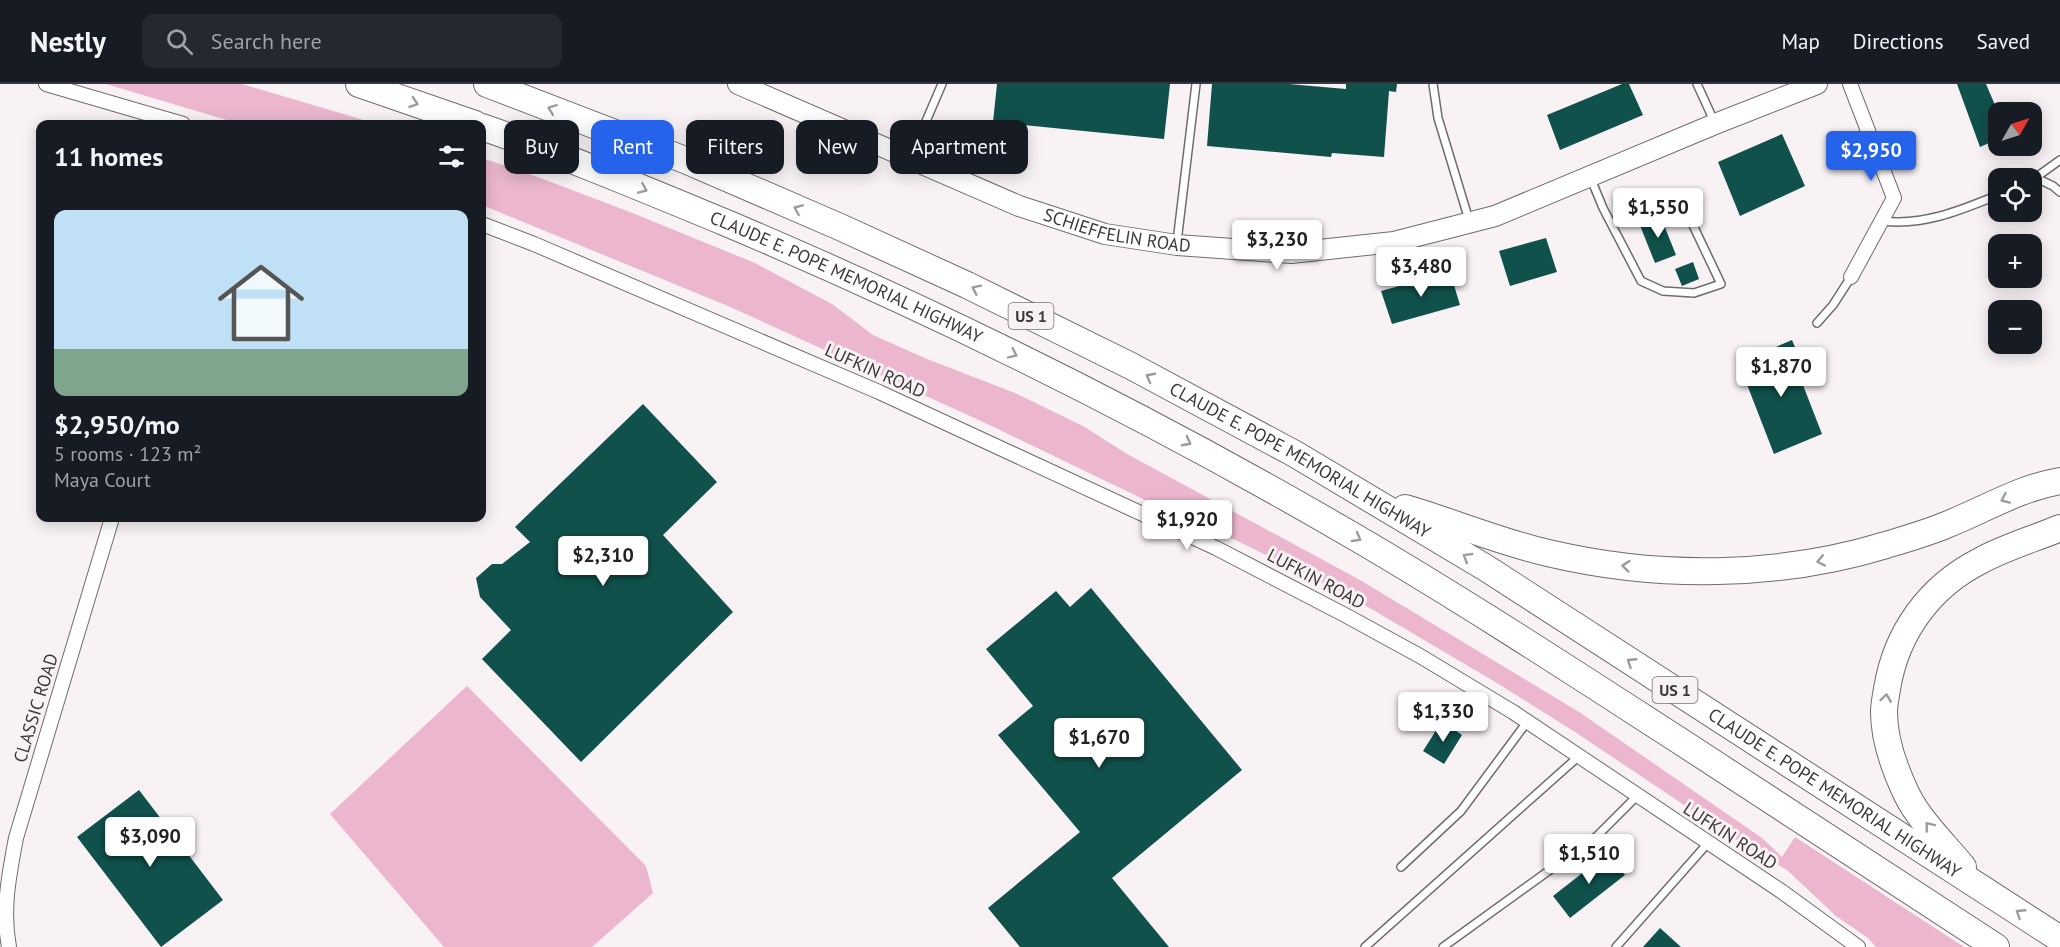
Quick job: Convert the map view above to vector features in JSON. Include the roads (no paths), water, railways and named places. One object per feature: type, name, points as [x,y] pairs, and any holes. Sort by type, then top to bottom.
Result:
[{"type":"highway","points":[[358,84],[463,120]]},
{"type":"highway","name":"CLAUDE E. POPE MEMORIAL HIGHWAY","points":[[487,84],[685,160],[967,285],[1131,366],[1295,454],[1506,581],[2060,939]]},
{"type":"highway","name":"CLAUDE E. POPE MEMORIAL HIGHWAY","points":[[486,129],[632,184],[891,295],[1066,380],[1193,446],[1363,542],[1584,679],[1995,947]]},
{"type":"highway","points":[[1367,496],[1548,553],[1600,563],[1661,570],[1713,571],[1797,566],[1862,552],[1945,526],[2048,483],[2060,469]]},
{"type":"highway","points":[[1980,887],[1928,825],[1908,796],[1891,755],[1889,744],[1884,712],[1889,676],[1899,645],[1913,618],[1933,595],[1980,561],[2060,528]]},
{"type":"street","points":[[46,84],[169,120]]},
{"type":"street","name":"SCHIEFFELIN ROAD","points":[[738,84],[890,150]]},
{"type":"street","name":"SCHIEFFELIN ROAD","points":[[945,174],[1019,206],[1105,234],[1177,245],[1291,254],[1394,242],[1495,216],[1817,84]]},
{"type":"street","points":[[1850,84],[1894,198],[1851,277]]},
{"type":"street","name":"LUFKIN ROAD","points":[[486,226],[879,392],[1216,548],[1420,656],[1527,722],[1781,891],[1858,947]]},
{"type":"street","name":"CLASSIC ROAD","points":[[9,947],[6,912],[7,884],[16,838],[111,522]]},
{"type":"lane","points":[[927,120],[942,84]]},
{"type":"lane","points":[[1177,245],[1196,84]]},
{"type":"lane","points":[[1433,84],[1438,118],[1470,222]]},
{"type":"lane","points":[[1697,84],[1715,124]]},
{"type":"lane","points":[[2042,173],[2060,160]]},
{"type":"lane","points":[[1591,177],[1603,208],[1641,281],[1663,291],[1694,293],[1721,284],[1691,221]]},
{"type":"lane","points":[[2042,182],[2053,186],[2060,192]]},
{"type":"lane","points":[[1883,221],[1901,223],[1932,219],[1988,199]]},
{"type":"lane","points":[[1817,323],[1833,305],[1851,277]]},
{"type":"lane","points":[[1401,867],[1461,811],[1527,722]]},
{"type":"lane","points":[[1365,947],[1578,757]]},
{"type":"lane","points":[[1443,947],[1597,836],[1637,796]]},
{"type":"lane","points":[[1616,947],[1708,843]]}]
